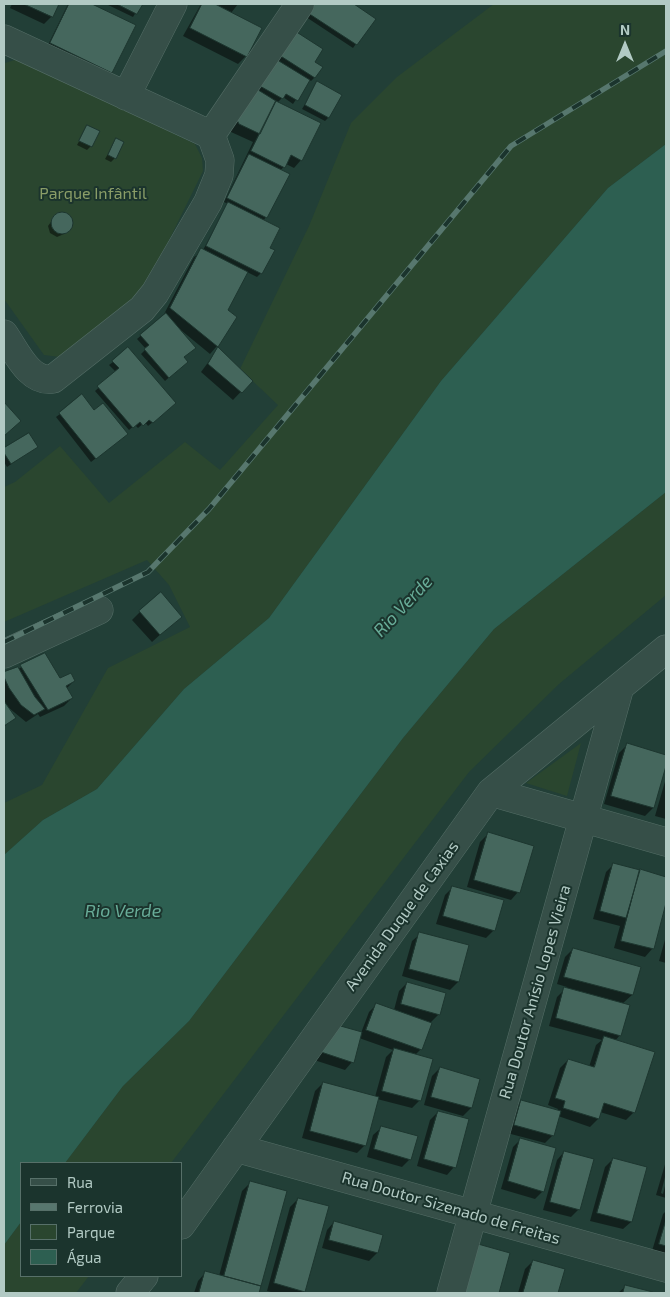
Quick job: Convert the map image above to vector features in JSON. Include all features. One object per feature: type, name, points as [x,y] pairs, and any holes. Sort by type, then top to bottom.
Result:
[{"type":"street","points":[[126,96],[173,4]]},
{"type":"street","points":[[210,135],[300,4]]},
{"type":"street","points":[[4,39],[210,135],[220,160],[219,175],[208,202],[169,271],[142,309],[53,379],[40,379],[32,375],[4,334]]},
{"type":"street","points":[[4,654],[99,610]]},
{"type":"street","name":"Avenida Duque de Caxias","points":[[182,1224],[491,792],[619,690],[666,649]]},
{"type":"street","name":"Rua Doutor Anísio Lopes Vieira","points":[[451,1293],[619,690]]},
{"type":"street","points":[[491,792],[666,842]]},
{"type":"street","name":"Rua Doutor Sizenado de Freitas","points":[[236,1148],[666,1268]]},
{"type":"street","points":[[130,1293],[143,1277]]},
{"type":"street","points":[[152,1293],[157,1277]]},
{"type":"green space","points":[[494,4],[666,4],[666,144],[608,188],[441,381],[269,618],[184,689],[97,789],[43,820],[4,855],[4,803],[42,785],[108,668],[190,627],[169,585],[147,560],[4,622],[4,487],[15,482],[60,446],[109,503],[185,442],[220,470],[278,405],[240,369],[309,226],[351,123],[397,77]]},
{"type":"green space","name":"Parque Infântil","points":[[21,58],[195,144],[202,158],[203,171],[143,293],[60,357],[44,355],[4,299],[4,66],[5,63]]},
{"type":"green space","points":[[666,492],[666,595],[559,684],[469,772],[172,1162],[66,1162],[123,1086],[189,1021],[403,738],[494,629]]},
{"type":"green space","points":[[581,743],[567,796],[526,783]]},
{"type":"green space","points":[[20,1223],[20,1277],[88,1277],[76,1293],[4,1293],[4,1245]]},
{"type":"water","name":"Rio Verde","points":[[666,144],[666,492],[494,629],[403,738],[189,1021],[123,1086],[66,1162],[20,1162],[20,1223],[4,1245],[4,855],[43,820],[97,789],[184,689],[269,618],[441,381],[608,188]]},
{"type":"building","points":[[24,4],[59,4],[53,17]]},
{"type":"building","points":[[69,4],[92,4],[136,25],[112,73],[50,43]]},
{"type":"building","points":[[117,4],[143,4],[137,14]]},
{"type":"building","points":[[202,4],[215,4],[262,28],[247,57],[190,28]]},
{"type":"building","points":[[314,4],[354,4],[376,19],[357,45],[308,13]]},
{"type":"building","points":[[295,31],[323,49],[315,62],[323,67],[315,78],[279,55]]},
{"type":"building","points":[[274,58],[310,80],[298,101],[286,94],[283,99],[258,85]]},
{"type":"building","points":[[317,81],[342,95],[329,118],[305,105]]},
{"type":"building","points":[[255,88],[276,101],[260,134],[239,124],[235,116]]},
{"type":"building","points":[[276,101],[321,123],[302,161],[291,155],[285,168],[251,151]]},
{"type":"building","points":[[87,125],[100,131],[92,147],[79,141]]},
{"type":"building","points":[[116,138],[124,142],[116,159],[108,155]]},
{"type":"building","points":[[249,154],[290,174],[267,218],[227,198]]},
{"type":"building","points":[[228,202],[280,228],[270,248],[275,250],[262,274],[206,246]]},
{"type":"building","points":[[62,212],[70,215],[73,223],[70,231],[62,234],[54,231],[51,223],[54,215]]},
{"type":"building","points":[[201,248],[248,272],[228,310],[237,317],[218,347],[170,308]]},
{"type":"building","points":[[166,313],[196,348],[184,357],[188,362],[169,378],[144,349],[149,345],[140,335]]},
{"type":"building","points":[[128,347],[176,403],[153,423],[149,420],[143,426],[140,422],[133,428],[97,386],[119,368],[112,361]]},
{"type":"building","points":[[218,347],[253,381],[242,393],[208,364]]},
{"type":"building","points":[[82,394],[94,410],[103,403],[128,434],[96,459],[59,413]]},
{"type":"building","points":[[4,402],[21,421],[4,436]]},
{"type":"building","points":[[29,433],[38,447],[11,464],[4,453],[4,448]]},
{"type":"building","points":[[161,592],[182,617],[160,635],[139,611]]},
{"type":"building","points":[[45,653],[60,678],[71,673],[75,681],[66,686],[73,698],[48,710],[20,665]]},
{"type":"building","points":[[18,667],[35,697],[45,709],[34,715],[21,705],[4,677],[4,672]]},
{"type":"building","points":[[4,701],[16,718],[4,726]]},
{"type":"building","points":[[627,743],[666,755],[666,766],[654,808],[611,796]]},
{"type":"building","points":[[488,832],[534,846],[520,893],[474,880]]},
{"type":"building","points":[[613,863],[640,870],[626,918],[600,911]]},
{"type":"building","points":[[640,869],[666,877],[666,903],[654,949],[621,941]]},
{"type":"building","points":[[452,886],[504,900],[495,931],[443,916]]},
{"type":"building","points":[[419,932],[469,945],[459,982],[409,969]]},
{"type":"building","points":[[573,948],[641,967],[633,995],[564,977]]},
{"type":"building","points":[[407,982],[446,993],[440,1015],[401,1004]]},
{"type":"building","points":[[564,987],[630,1005],[621,1036],[556,1018]]},
{"type":"building","points":[[376,1003],[432,1023],[422,1050],[366,1030]]},
{"type":"building","points":[[337,1025],[362,1032],[354,1063],[318,1051]]},
{"type":"building","points":[[604,1036],[655,1052],[635,1113],[604,1103],[599,1119],[563,1108],[565,1101],[555,1098],[568,1059],[594,1067]]},
{"type":"building","points":[[394,1048],[433,1059],[421,1101],[382,1091]]},
{"type":"building","points":[[440,1067],[480,1079],[472,1108],[431,1097]]},
{"type":"building","points":[[323,1082],[379,1097],[366,1146],[310,1131]]},
{"type":"building","points":[[521,1100],[561,1111],[554,1136],[514,1125]]},
{"type":"building","points":[[438,1111],[469,1119],[456,1168],[424,1159]]},
{"type":"building","points":[[381,1126],[418,1136],[411,1160],[374,1149]]},
{"type":"building","points":[[520,1138],[556,1148],[544,1192],[508,1181]]},
{"type":"building","points":[[564,1151],[594,1159],[580,1210],[550,1202]]},
{"type":"building","points":[[613,1158],[647,1167],[632,1222],[597,1213]]},
{"type":"building","points":[[250,1181],[287,1191],[261,1286],[224,1276]]},
{"type":"building","points":[[298,1198],[329,1206],[305,1292],[274,1283]]},
{"type":"building","points":[[666,1220],[666,1246],[659,1244]]},
{"type":"building","points":[[334,1221],[383,1235],[378,1253],[329,1240]]},
{"type":"building","points":[[478,1244],[510,1253],[499,1293],[464,1293]]},
{"type":"building","points":[[533,1260],[565,1269],[558,1293],[523,1293]]},
{"type":"building","points":[[205,1271],[261,1286],[259,1293],[199,1293]]},
{"type":"building","points":[[625,1285],[653,1292],[653,1293],[623,1293]]},
{"type":"railway","points":[[4,642],[148,572],[209,509],[511,146],[666,51]]}]
